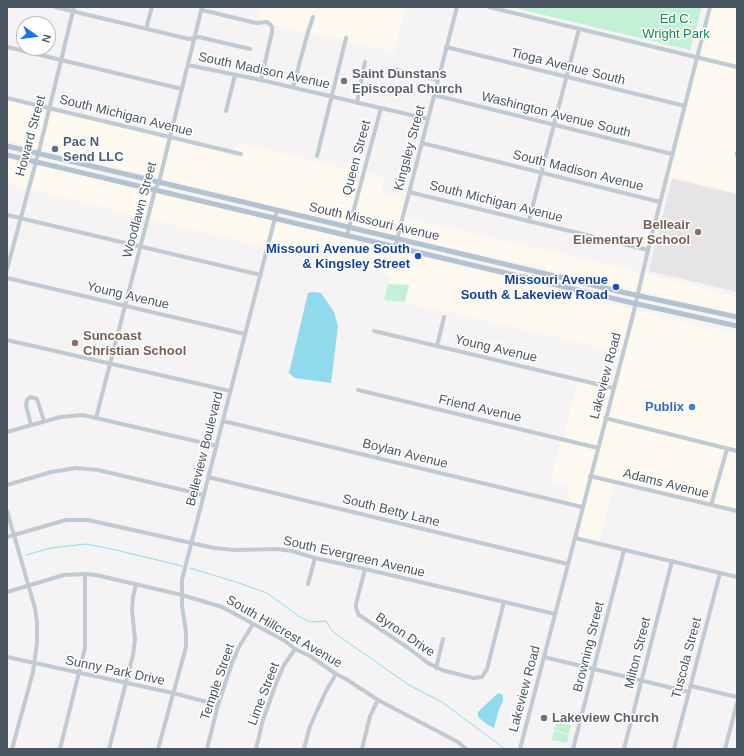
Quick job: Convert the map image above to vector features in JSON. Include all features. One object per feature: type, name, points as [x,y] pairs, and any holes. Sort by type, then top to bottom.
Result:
[{"type":"main road","name":"South Missouri Avenue","points":[[7,146],[397,239],[737,317]]},
{"type":"main road","name":"South Missouri Avenue","points":[[7,155],[347,236],[737,326]]},
{"type":"street","points":[[55,7],[74,9],[189,39],[199,37],[250,49]]},
{"type":"street","points":[[146,29],[152,7]]},
{"type":"street","name":"Kingsley Street","points":[[395,247],[457,7]]},
{"type":"street","points":[[489,7],[697,56],[737,67]]},
{"type":"street","name":"Lakeview Road","points":[[520,748],[614,388],[710,7]]},
{"type":"street","name":"Howard Street","points":[[7,269],[50,108],[74,9]]},
{"type":"street","points":[[202,9],[256,23],[267,22],[272,27],[261,80]]},
{"type":"street","name":"Woodlawn Street","points":[[96,418],[155,190],[159,182],[202,9]]},
{"type":"street","points":[[292,87],[313,17]]},
{"type":"street","points":[[529,220],[579,29]]},
{"type":"street","points":[[317,156],[346,38]]},
{"type":"street","points":[[7,47],[182,89]]},
{"type":"street","name":"Tioga Avenue South","points":[[446,47],[685,106]]},
{"type":"street","name":"Queen Street","points":[[357,102],[365,62]]},
{"type":"street","name":"South Madison Avenue","points":[[188,65],[261,80],[428,119]]},
{"type":"street","points":[[396,70],[438,80]]},
{"type":"street","points":[[226,111],[235,75]]},
{"type":"street","name":"Washington Avenue South","points":[[434,95],[672,154]]},
{"type":"street","name":"South Michigan Avenue","points":[[7,98],[241,154]]},
{"type":"street","name":"Queen Street","points":[[347,236],[381,108]]},
{"type":"street","name":"South Madison Avenue","points":[[422,143],[660,202]]},
{"type":"street","name":"South Michigan Avenue","points":[[409,192],[648,250]]},
{"type":"street","name":"Belleview Boulevard","points":[[158,749],[186,647],[186,632],[182,606],[182,580],[277,210]]},
{"type":"street","points":[[7,215],[260,275]]},
{"type":"street","name":"Young Avenue","points":[[7,278],[245,334]]},
{"type":"street","points":[[437,346],[444,317]]},
{"type":"street","name":"Young Avenue","points":[[374,331],[614,388]]},
{"type":"street","points":[[7,340],[230,391]]},
{"type":"street","name":"Friend Avenue","points":[[358,390],[598,448]]},
{"type":"street","points":[[31,425],[26,405],[27,400],[30,397],[36,399],[44,421]]},
{"type":"street","points":[[7,432],[60,417],[83,415],[217,446]]},
{"type":"street","points":[[605,418],[737,451]]},
{"type":"street","name":"Boylan Avenue","points":[[223,421],[582,507]]},
{"type":"street","points":[[711,505],[727,448]]},
{"type":"street","points":[[7,485],[51,472],[76,468],[98,470],[204,495]]},
{"type":"street","name":"Adams Avenue","points":[[590,476],[737,511]]},
{"type":"street","name":"South Betty Lane","points":[[208,477],[568,564]]},
{"type":"street","points":[[7,511],[35,608],[37,623],[37,643],[34,663],[12,749]]},
{"type":"street","name":"South Evergreen Avenue","points":[[7,537],[66,520],[88,520],[214,548],[235,550],[277,549],[292,551],[315,558],[555,614]]},
{"type":"street","points":[[575,538],[737,577]]},
{"type":"street","name":"Browning Street","points":[[573,749],[624,550]]},
{"type":"street","points":[[308,584],[315,558]]},
{"type":"street","name":"Milton Street","points":[[624,749],[672,561]]},
{"type":"street","name":"Byron Drive","points":[[365,569],[356,604],[359,615],[436,668],[473,678],[478,678],[485,674],[504,602]]},
{"type":"street","name":"Tuscola Street","points":[[674,749],[720,573]]},
{"type":"street","points":[[60,749],[80,674],[85,648],[85,574]]},
{"type":"street","name":"South Hillcrest Avenue","points":[[7,592],[64,575],[85,574],[96,575],[182,595],[222,607],[310,656],[378,700],[458,742],[466,749]]},
{"type":"street","points":[[109,749],[136,639],[132,610],[136,585]]},
{"type":"street","name":"Temple Street","points":[[207,749],[218,705],[237,652],[253,624]]},
{"type":"street","points":[[436,668],[443,639]]},
{"type":"street","name":"Lime Street","points":[[256,749],[263,720],[277,680],[284,665],[295,649]]},
{"type":"street","name":"Sunny Park Drive","points":[[7,657],[173,693],[218,705]]},
{"type":"street","points":[[544,657],[689,692]]},
{"type":"street","points":[[304,749],[310,726],[326,691],[336,674]]},
{"type":"street","points":[[691,686],[737,697]]},
{"type":"street","points":[[362,749],[370,716],[378,700]]},
{"type":"street","points":[[725,749],[737,704]]},
{"type":"shaded area","points":[[262,7],[406,7],[394,52],[348,42],[349,36],[345,35],[344,40],[310,32],[316,16],[312,15],[305,32],[275,26],[267,20],[259,21]]},
{"type":"shaded area","points":[[712,7],[737,7],[737,65],[699,55]]},
{"type":"shaded area","points":[[698,59],[737,69],[737,144],[734,156],[737,157],[737,193],[672,177],[668,181]]},
{"type":"shaded area","points":[[7,100],[47,110],[37,148],[7,141]]},
{"type":"shaded area","points":[[51,111],[167,139],[158,178],[41,149]]},
{"type":"shaded area","points":[[172,140],[243,157],[244,153],[233,150],[238,143],[361,172],[348,224],[162,179]]},
{"type":"shaded area","points":[[7,157],[32,163],[26,188],[7,183]]},
{"type":"shaded area","points":[[37,164],[152,191],[145,218],[30,189]]},
{"type":"shaded area","points":[[366,173],[386,178],[381,194],[405,200],[396,235],[352,225]]},
{"type":"shaded area","name":"Belleair Elementary School","points":[[672,179],[737,194],[737,292],[649,271]]},
{"type":"shaded area","points":[[157,193],[273,220],[266,247],[150,219]]},
{"type":"shaded area","points":[[405,218],[640,272],[636,290],[400,236]]},
{"type":"shaded area","points":[[277,221],[632,309],[612,385],[620,352],[405,302],[409,285],[388,284],[390,276],[326,258],[325,260],[270,248]]},
{"type":"shaded area","points":[[645,273],[737,297],[737,315],[641,291]]},
{"type":"shaded area","points":[[636,310],[737,334],[737,449],[608,417]]},
{"type":"shaded area","points":[[578,381],[611,389],[596,445],[563,437]]},
{"type":"shaded area","points":[[607,421],[725,450],[709,502],[593,474]]},
{"type":"shaded area","points":[[561,441],[595,449],[581,505],[565,501],[570,486],[550,481]]},
{"type":"shaded area","points":[[729,451],[737,453],[737,509],[714,503]]},
{"type":"shaded area","points":[[592,478],[614,484],[599,541],[578,536]]},
{"type":"green space","name":"Ed C. Wright Park","points":[[511,7],[702,7],[690,50]]},
{"type":"green space","points":[[388,284],[409,285],[405,302],[384,300]]},
{"type":"green space","points":[[556,722],[571,725],[569,734],[554,730]]},
{"type":"green space","points":[[554,731],[569,735],[567,743],[552,740]]},
{"type":"water","points":[[308,293],[321,293],[334,312],[338,326],[331,383],[295,378],[289,373]]},
{"type":"water","points":[[498,693],[503,695],[503,701],[499,709],[494,728],[478,717],[478,712]]},
{"type":"waterway","points":[[26,555],[51,548],[86,544],[182,566]]},
{"type":"waterway","points":[[190,568],[267,593],[300,617],[310,622],[326,621],[333,632],[409,685],[442,702],[505,749]]},
{"type":"place","name":"Saint Dunstans Episcopal Church","points":[[344,81]]},
{"type":"place","name":"Pac N Send LLC","points":[[55,149]]},
{"type":"place","name":"Belleair Elementary School","points":[[698,232]]},
{"type":"place","name":"Missouri Avenue South & Kingsley Street","points":[[418,256]]},
{"type":"place","name":"Missouri Avenue South & Lakeview Road","points":[[616,287]]},
{"type":"place","name":"Suncoast Christian School","points":[[75,343]]},
{"type":"place","name":"Publix","points":[[692,407]]},
{"type":"place","name":"Lakeview Church","points":[[544,718]]}]
